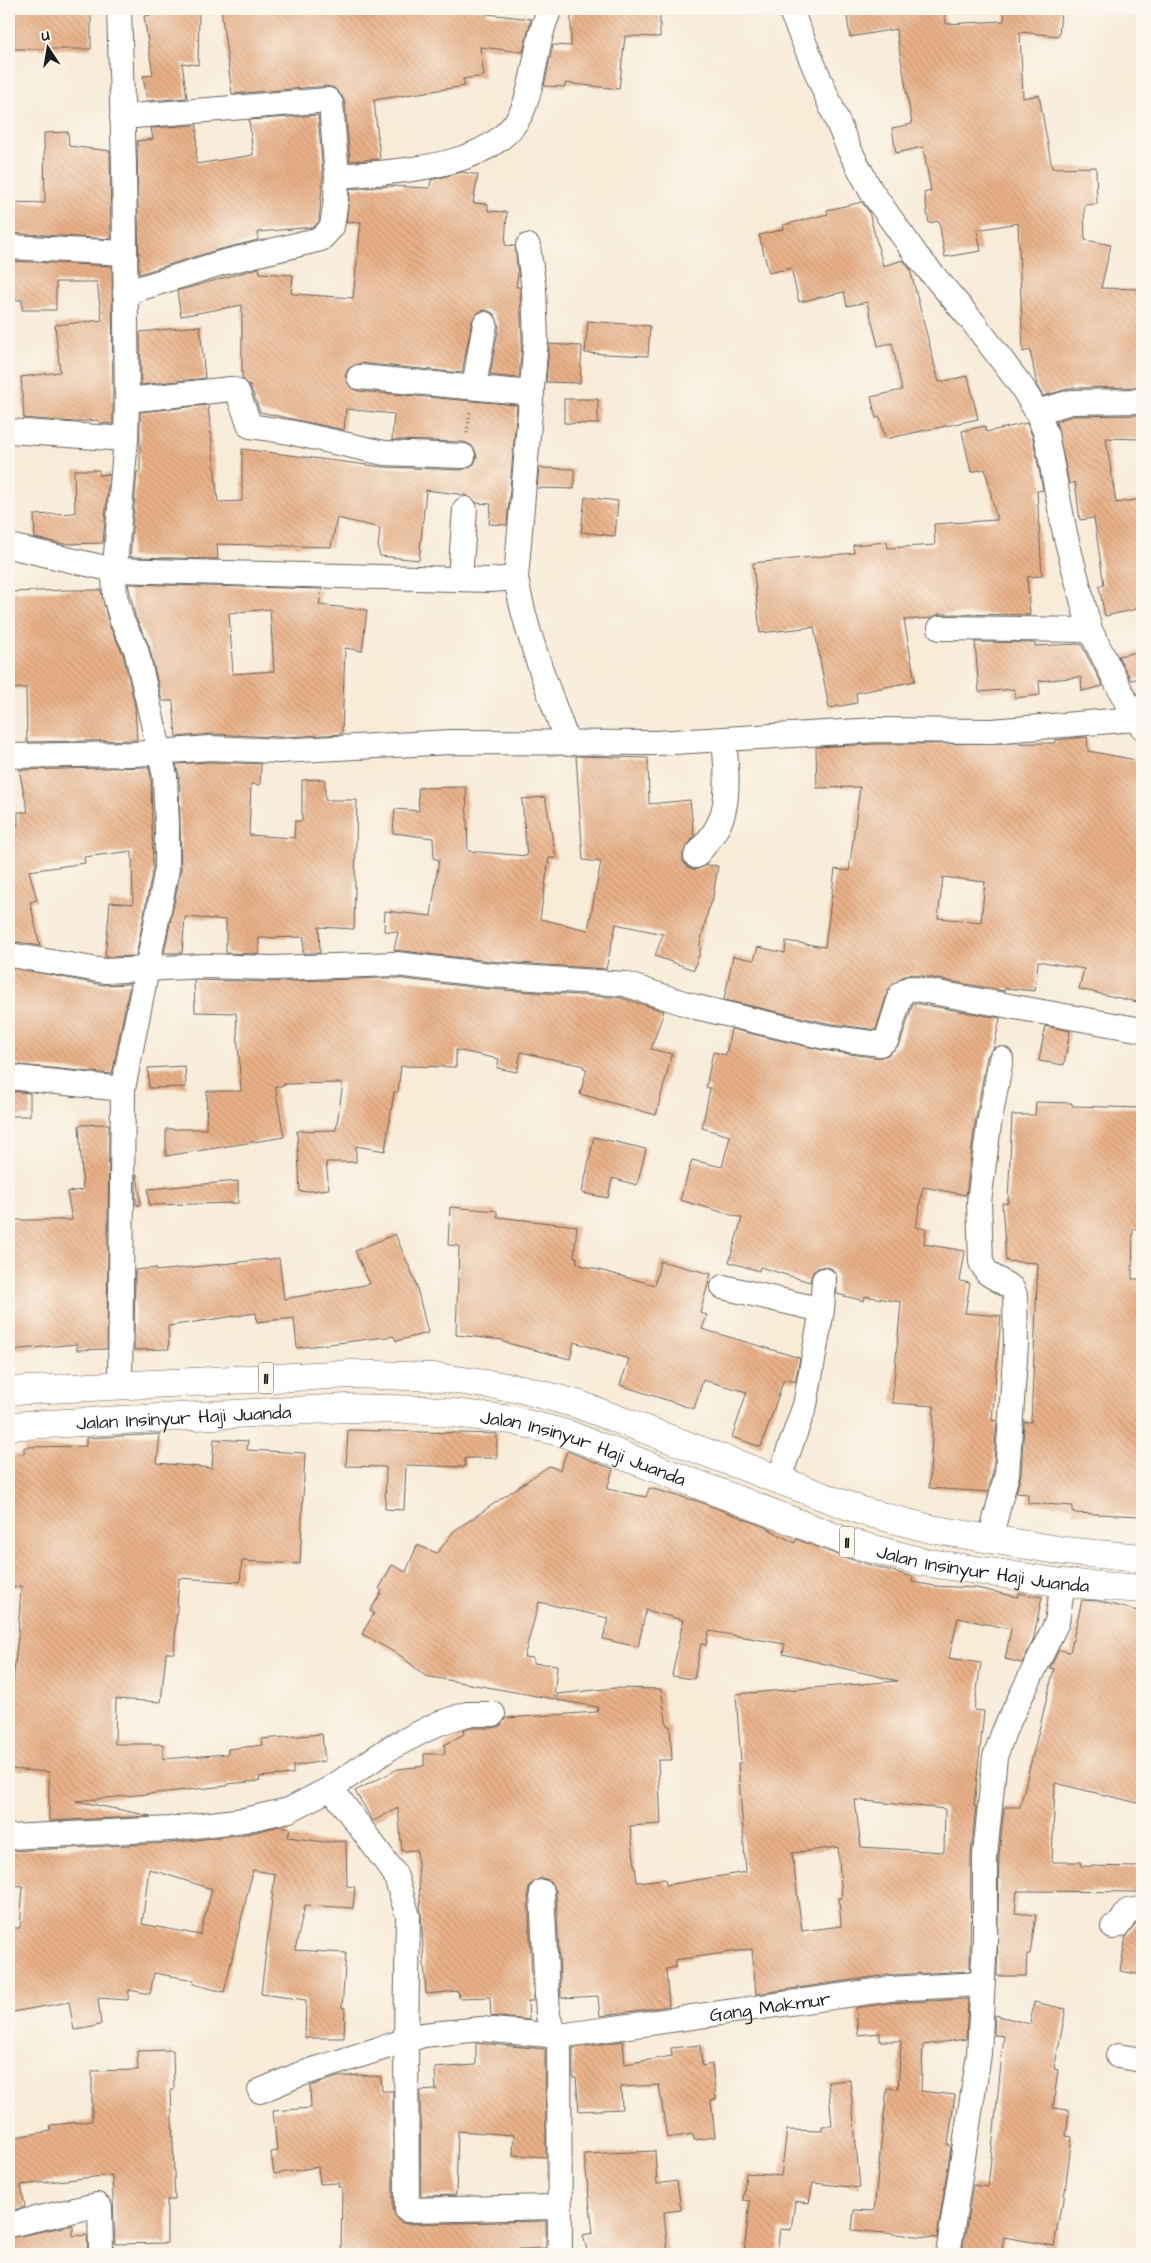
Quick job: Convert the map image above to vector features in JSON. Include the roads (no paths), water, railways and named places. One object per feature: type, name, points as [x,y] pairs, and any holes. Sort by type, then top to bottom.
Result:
[{"type":"highway","name":"Jalan Insinyur Haji Juanda","points":[[9,1391],[352,1374],[434,1377],[522,1389],[577,1404],[862,1511],[931,1529],[990,1540],[1064,1552],[1142,1558]]},
{"type":"highway","name":"Jalan Insinyur Haji Juanda","points":[[9,1426],[347,1408],[427,1410],[512,1420],[566,1434],[847,1542],[923,1562],[1064,1583],[1142,1589]]},
{"type":"street","points":[[119,9],[127,400],[126,439],[114,570],[115,596],[122,621],[136,649],[167,790],[167,869],[124,1089],[120,1386]]},
{"type":"street","points":[[337,176],[432,166],[482,151],[497,140],[519,117],[525,104],[540,33],[550,9]]},
{"type":"street","points":[[9,756],[38,757],[210,748],[280,751],[451,742],[657,744],[876,730],[992,731],[1139,723],[1090,630],[1065,534],[1046,434],[1037,412],[1022,386],[973,322],[917,256],[871,191],[849,149],[790,9]]},
{"type":"street","points":[[122,117],[328,100],[332,104],[337,176],[332,227],[321,239],[221,263],[125,293]]},
{"type":"street","points":[[528,246],[534,290],[536,340],[516,578],[524,617],[540,670],[568,744]]},
{"type":"street","points":[[9,247],[124,253]]},
{"type":"street","points":[[474,386],[485,324]]},
{"type":"street","points":[[358,377],[474,386],[532,393]]},
{"type":"street","points":[[127,400],[231,389],[237,391],[250,426],[256,428],[289,432],[384,453],[463,456]]},
{"type":"street","points":[[1037,412],[1071,402],[1142,401]]},
{"type":"street","points":[[9,431],[126,439]]},
{"type":"street","points":[[460,579],[464,509]]},
{"type":"street","points":[[9,546],[114,570],[460,579],[516,578]]},
{"type":"street","points":[[940,628],[1090,630]]},
{"type":"street","points":[[696,856],[713,833],[723,813],[726,758],[724,739]]},
{"type":"street","points":[[16,956],[105,971],[204,966],[273,968],[396,964],[489,975],[625,984],[696,1007],[825,1037],[880,1044],[887,1040],[900,994],[910,988],[1142,1030]]},
{"type":"street","points":[[990,1540],[1007,1474],[1016,1344],[1015,1295],[1012,1288],[987,1273],[981,1262],[979,1202],[989,1125],[1001,1059]]},
{"type":"street","points":[[9,1077],[124,1089]]},
{"type":"street","points":[[778,1481],[805,1405],[822,1310],[824,1280]]},
{"type":"street","points":[[723,1287],[822,1310]]},
{"type":"street","points":[[948,2254],[979,2054],[986,1855],[996,1757],[1004,1731],[1057,1622],[1064,1583]]},
{"type":"street","points":[[9,1837],[170,1829],[244,1820],[289,1810],[326,1792],[390,1748],[437,1724],[467,1714],[493,1714]]},
{"type":"street","points":[[326,1792],[395,1874],[408,1916],[406,2039],[407,2210],[559,2207]]},
{"type":"street","points":[[542,1892],[548,2016],[552,2028],[559,2036],[560,2254]]},
{"type":"street","points":[[1113,1927],[1118,1925],[1128,1911],[1142,1909]]},
{"type":"street","name":"Gang Makmur","points":[[260,2092],[298,2075],[423,2034],[481,2029],[559,2036],[889,1989],[982,1984]]},
{"type":"street","points":[[1118,2056],[1142,2060]]},
{"type":"street","points":[[9,2225],[97,2205],[100,2208],[101,2252],[103,2254]]}]
